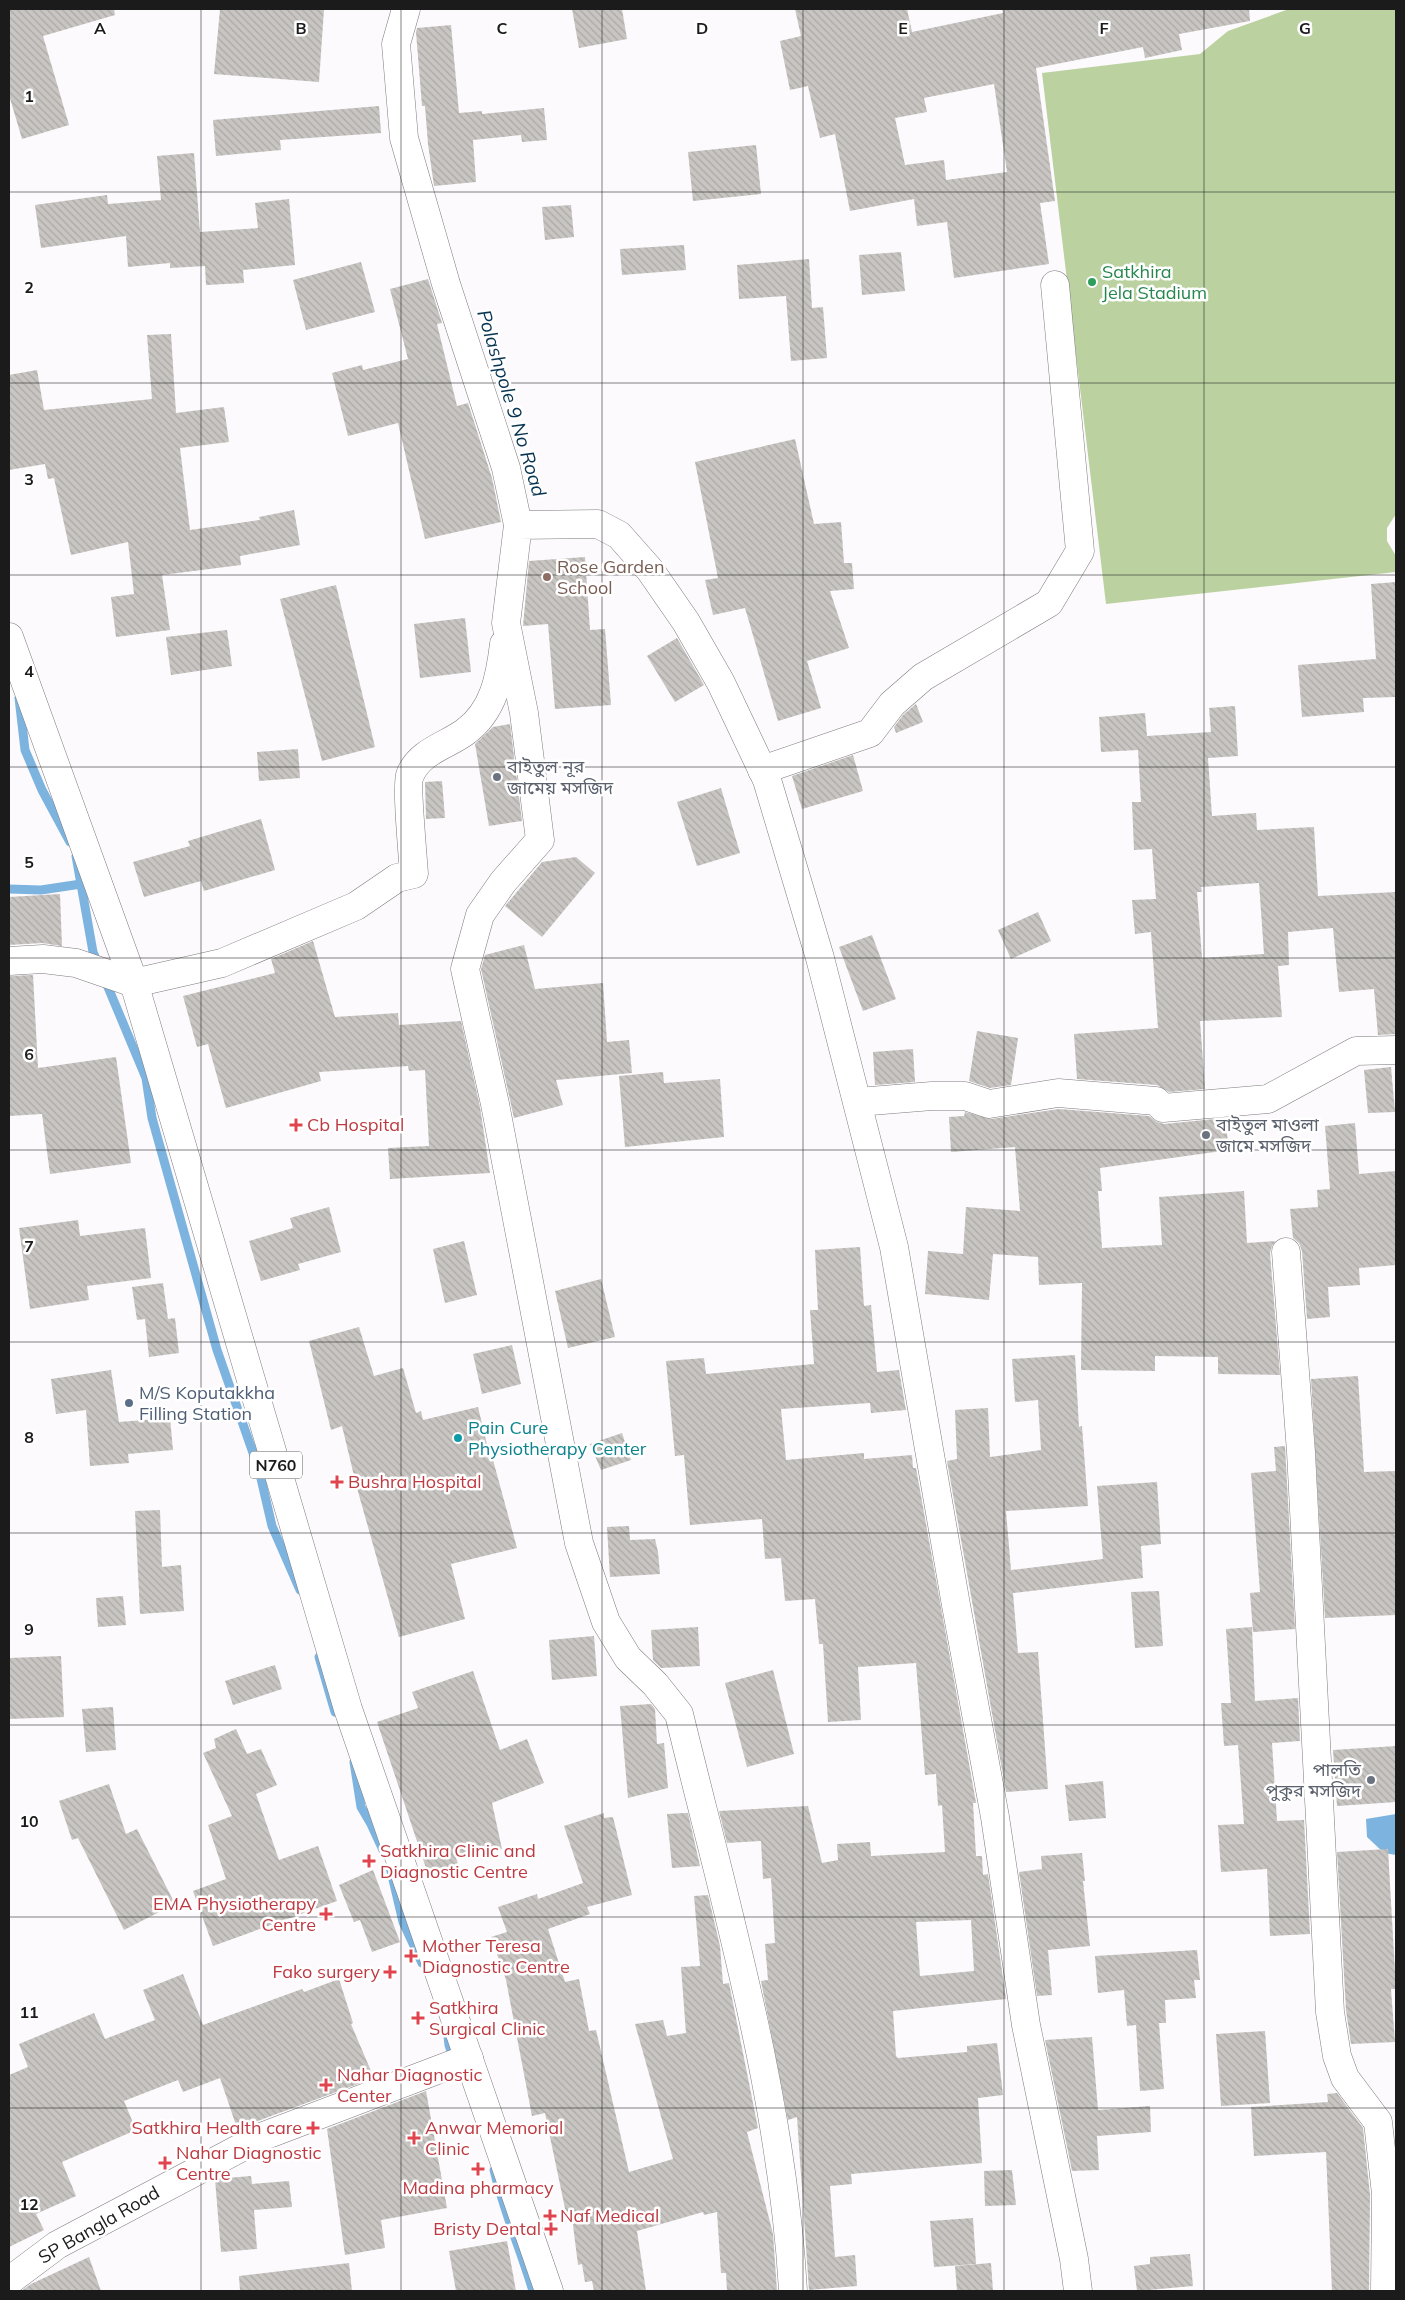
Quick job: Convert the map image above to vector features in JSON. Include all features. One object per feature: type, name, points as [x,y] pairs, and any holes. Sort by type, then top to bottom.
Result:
[{"type":"main road","points":[[9,961],[43,959],[76,963],[134,983],[222,963],[356,906],[398,878],[414,874],[409,776],[423,756],[466,731],[489,706],[500,674],[518,525],[506,468],[446,284],[404,138],[396,44],[406,9]]},
{"type":"main road","points":[[762,770],[870,733],[892,704],[923,678],[1049,603],[1080,551],[1055,285]]},
{"type":"main road","points":[[518,525],[598,524],[619,535],[650,570],[686,622],[721,683],[767,780],[796,875],[858,1102],[894,1247],[956,1605],[996,1817],[1026,2025],[1074,2259],[1078,2291]]},
{"type":"main road","points":[[506,623],[524,713],[540,840],[503,882],[480,915],[464,969],[495,1104],[579,1543],[606,1622],[628,1658],[655,1684],[679,1714],[760,2050],[781,2160],[793,2291]]},
{"type":"main road","name":"N760","points":[[9,637],[134,983],[348,1709],[549,2291]]},
{"type":"main road","points":[[858,1102],[932,1096],[965,1096],[990,1104],[1058,1093],[1156,1101],[1163,1108],[1268,1099],[1356,1051],[1396,1050]]},
{"type":"main road","points":[[1286,1252],[1301,1452],[1323,1833],[1330,2012],[1337,2056],[1344,2078],[1387,2121],[1384,2291]]},
{"type":"main road","name":"SP Bangla Road","points":[[9,2281],[57,2245],[261,2136],[469,2058]]},
{"type":"green space","points":[[1289,9],[1396,9],[1396,514],[1387,528],[1387,541],[1396,556],[1396,572],[1106,604],[1042,73],[1200,54],[1228,31]]},
{"type":"water","points":[[1396,1814],[1396,1855],[1384,1853],[1367,1837],[1366,1819]]},
{"type":"building","points":[[9,9],[114,9],[115,15],[43,36],[69,125],[22,139],[9,95]]},
{"type":"building","points":[[220,9],[324,9],[319,82],[214,74]]},
{"type":"building","points":[[572,9],[622,9],[627,39],[579,48]]},
{"type":"building","points":[[795,9],[907,9],[912,32],[1003,13],[1002,9],[1249,9],[1250,21],[1179,34],[1182,50],[1145,58],[1143,47],[1036,68],[1055,201],[1040,203],[1049,264],[954,278],[947,222],[917,226],[914,199],[850,211],[835,134],[820,138],[808,86],[790,90],[780,41],[801,36]],"holes":[[[994,84],[1007,172],[946,180],[944,160],[905,165],[895,118],[927,112],[924,98]]]},
{"type":"building","points":[[451,25],[459,113],[482,111],[482,114],[544,108],[547,140],[522,142],[521,135],[473,140],[476,182],[434,186],[425,106],[422,106],[416,32],[417,28]]},
{"type":"building","points":[[379,106],[381,133],[280,140],[281,150],[216,156],[213,120]]},
{"type":"building","points":[[756,145],[761,194],[693,201],[688,152]]},
{"type":"building","points":[[194,153],[200,232],[258,228],[255,203],[289,199],[295,265],[243,270],[244,283],[206,285],[205,266],[170,268],[170,263],[128,267],[126,236],[41,248],[35,205],[107,195],[108,204],[161,200],[157,156]]},
{"type":"building","points":[[571,205],[574,237],[545,240],[542,207]]},
{"type":"building","points":[[684,245],[686,270],[622,275],[620,249]]},
{"type":"building","points":[[901,252],[905,291],[862,295],[859,255]]},
{"type":"building","points":[[809,259],[812,308],[823,307],[827,358],[791,361],[786,296],[739,299],[737,265]]},
{"type":"building","points":[[361,262],[375,312],[306,330],[293,280]]},
{"type":"building","points":[[428,279],[442,323],[437,324],[457,406],[468,403],[492,478],[501,522],[425,539],[398,423],[348,436],[332,373],[362,365],[363,370],[408,359],[390,289]]},
{"type":"building","points":[[171,334],[176,413],[224,407],[229,442],[180,448],[190,530],[260,520],[259,517],[294,510],[300,545],[240,556],[241,565],[162,575],[170,630],[116,637],[111,597],[134,594],[128,542],[71,555],[54,478],[48,479],[45,464],[9,470],[9,375],[37,370],[44,410],[152,399],[147,335]]},
{"type":"building","points":[[795,439],[814,524],[841,522],[844,563],[852,563],[854,589],[830,591],[849,648],[807,661],[821,708],[778,721],[745,608],[713,615],[705,580],[718,578],[695,462]]},
{"type":"building","points":[[585,557],[590,630],[605,629],[611,705],[555,709],[548,624],[523,626],[529,561]]},
{"type":"building","points":[[1396,582],[1396,697],[1363,698],[1364,712],[1302,717],[1298,665],[1376,659],[1371,584]]},
{"type":"building","points":[[336,585],[375,747],[322,761],[280,599]]},
{"type":"building","points":[[465,618],[471,672],[420,678],[414,624]]},
{"type":"building","points":[[227,630],[232,666],[171,675],[166,637]]},
{"type":"building","points":[[677,638],[704,685],[675,702],[647,656]]},
{"type":"building","points":[[916,704],[923,722],[896,733],[894,727],[903,715]]},
{"type":"building","points":[[1235,706],[1238,756],[1208,758],[1212,816],[1256,813],[1257,830],[1314,827],[1318,896],[1396,892],[1396,1034],[1378,1035],[1374,989],[1339,992],[1333,928],[1288,932],[1289,965],[1278,966],[1282,1017],[1200,1021],[1205,1089],[1169,1092],[1157,1085],[1077,1079],[1074,1034],[1158,1028],[1151,932],[1135,934],[1132,900],[1156,899],[1152,849],[1134,850],[1132,802],[1141,802],[1138,750],[1101,752],[1099,717],[1145,713],[1147,736],[1211,732],[1209,708]],"holes":[[[1259,883],[1264,954],[1202,958],[1197,892],[1202,892],[1201,887]]]},
{"type":"building","points":[[510,724],[522,821],[489,826],[475,744],[493,727]]},
{"type":"building","points":[[298,749],[300,778],[259,781],[257,752]]},
{"type":"building","points":[[853,755],[863,791],[802,809],[792,776]]},
{"type":"building","points":[[442,781],[445,818],[426,819],[425,782]]},
{"type":"building","points":[[721,788],[740,853],[697,866],[677,802]]},
{"type":"building","points":[[261,819],[275,870],[204,891],[201,881],[144,897],[133,862],[190,846],[188,841]]},
{"type":"building","points":[[576,857],[595,873],[542,937],[505,906],[542,862]]},
{"type":"building","points":[[60,894],[62,946],[42,943],[9,945],[9,897]]},
{"type":"building","points":[[1038,912],[1051,941],[1011,959],[998,930]]},
{"type":"building","points":[[872,935],[896,999],[863,1011],[839,947]]},
{"type":"building","points":[[313,941],[335,1017],[398,1013],[399,1025],[461,1021],[480,1107],[490,1173],[390,1179],[388,1148],[429,1146],[425,1070],[409,1071],[408,1066],[319,1072],[321,1081],[226,1108],[208,1044],[197,1047],[183,996],[275,973],[271,959]]},
{"type":"building","points":[[524,945],[535,989],[603,983],[607,1042],[629,1040],[632,1073],[556,1080],[563,1105],[514,1118],[481,969],[485,955]]},
{"type":"building","points":[[33,975],[38,1068],[116,1057],[131,1163],[50,1174],[42,1114],[9,1116],[9,976]]},
{"type":"building","points":[[977,1031],[1018,1038],[1011,1085],[990,1088],[969,1081]]},
{"type":"building","points":[[913,1049],[915,1082],[875,1085],[873,1052]]},
{"type":"building","points":[[1391,1067],[1395,1112],[1368,1113],[1364,1070]]},
{"type":"building","points":[[663,1072],[664,1083],[720,1079],[724,1137],[625,1147],[619,1076]]},
{"type":"building","points":[[1059,1109],[1149,1116],[1157,1122],[1164,1124],[1225,1118],[1229,1150],[1100,1168],[1102,1191],[1098,1191],[1102,1248],[1162,1245],[1159,1197],[1244,1191],[1247,1243],[1276,1241],[1270,1253],[1280,1375],[1218,1374],[1218,1357],[1155,1356],[1155,1371],[1081,1370],[1082,1283],[1039,1285],[1038,1257],[993,1254],[989,1300],[925,1294],[928,1251],[963,1254],[966,1207],[1020,1211],[1015,1147],[951,1152],[949,1117],[964,1116],[965,1112],[991,1119]]},
{"type":"building","points":[[1355,1123],[1359,1174],[1396,1171],[1396,1265],[1359,1268],[1360,1285],[1328,1287],[1330,1317],[1307,1319],[1302,1251],[1299,1243],[1293,1238],[1290,1209],[1318,1207],[1317,1190],[1330,1189],[1325,1126]]},
{"type":"building","points":[[329,1207],[341,1252],[298,1264],[300,1270],[261,1281],[249,1241],[293,1228],[290,1218]]},
{"type":"building","points":[[78,1220],[80,1236],[145,1228],[151,1278],[87,1286],[89,1300],[30,1309],[19,1228]]},
{"type":"building","points":[[464,1241],[477,1295],[445,1303],[433,1249]]},
{"type":"building","points":[[860,1247],[864,1306],[871,1305],[877,1372],[899,1370],[906,1410],[871,1413],[870,1403],[781,1409],[786,1460],[864,1453],[864,1459],[912,1455],[913,1468],[916,1468],[976,1803],[973,1803],[976,1856],[982,1856],[983,1875],[988,1874],[1006,1999],[893,2011],[896,2056],[898,2058],[967,2052],[967,2046],[997,2043],[1003,2095],[978,2098],[982,2163],[851,2174],[852,2184],[830,2186],[835,2257],[855,2255],[857,2286],[809,2290],[797,2117],[788,2120],[761,1981],[768,1980],[765,1944],[775,1943],[771,1878],[763,1879],[761,1841],[727,1843],[719,1811],[808,1806],[822,1863],[838,1860],[837,1844],[870,1842],[871,1856],[945,1852],[942,1805],[938,1806],[936,1774],[925,1775],[916,1663],[858,1667],[861,1720],[828,1722],[823,1644],[819,1644],[815,1599],[785,1601],[781,1558],[765,1559],[762,1519],[690,1525],[684,1455],[675,1456],[666,1361],[704,1358],[706,1374],[814,1364],[810,1310],[818,1310],[815,1250]],"holes":[[[971,1920],[974,1971],[920,1976],[916,1922]]]},
{"type":"building","points":[[601,1279],[615,1337],[568,1348],[555,1291]]},
{"type":"building","points":[[163,1283],[168,1319],[175,1318],[179,1353],[149,1357],[145,1319],[137,1320],[132,1287]]},
{"type":"building","points":[[359,1327],[374,1376],[403,1368],[416,1413],[421,1411],[423,1420],[478,1407],[491,1461],[493,1460],[517,1548],[451,1564],[465,1619],[399,1637],[357,1488],[342,1426],[331,1430],[309,1341]]},
{"type":"building","points":[[512,1345],[521,1384],[482,1394],[473,1354]]},
{"type":"building","points":[[1075,1355],[1079,1427],[1082,1426],[1088,1506],[1006,1511],[1011,1570],[1103,1559],[1097,1486],[1157,1482],[1161,1544],[1141,1546],[1143,1578],[1013,1593],[1018,1653],[1038,1652],[1048,1789],[1006,1792],[947,1461],[957,1459],[955,1410],[988,1408],[990,1457],[1041,1450],[1038,1400],[1015,1402],[1012,1359]]},
{"type":"building","points":[[111,1370],[119,1422],[170,1418],[173,1450],[128,1454],[129,1463],[90,1466],[86,1410],[56,1414],[51,1379]]},
{"type":"building","points":[[1358,1376],[1364,1472],[1396,1471],[1396,1615],[1325,1618],[1311,1379]]},
{"type":"building","points":[[622,1433],[631,1460],[601,1470],[590,1444]]},
{"type":"building","points":[[1285,1446],[1295,1629],[1253,1632],[1250,1593],[1260,1592],[1251,1473],[1276,1471],[1274,1447]]},
{"type":"building","points":[[160,1510],[162,1567],[181,1565],[184,1611],[140,1614],[135,1511]]},
{"type":"building","points":[[629,1526],[630,1540],[655,1539],[660,1574],[610,1577],[607,1527]]},
{"type":"building","points":[[1159,1591],[1163,1646],[1135,1648],[1131,1592]]},
{"type":"building","points":[[123,1596],[126,1625],[98,1627],[96,1598]]},
{"type":"building","points":[[698,1627],[700,1666],[661,1668],[653,1660],[651,1630]]},
{"type":"building","points":[[1252,1627],[1255,1701],[1298,1698],[1300,1741],[1272,1743],[1277,1821],[1304,1820],[1310,1934],[1270,1936],[1267,1869],[1221,1872],[1218,1825],[1244,1824],[1238,1745],[1224,1746],[1221,1703],[1231,1703],[1226,1629]]},
{"type":"building","points":[[594,1636],[597,1676],[552,1680],[549,1640]]},
{"type":"building","points":[[61,1656],[64,1717],[9,1719],[9,1658]]},
{"type":"building","points":[[275,1665],[282,1689],[233,1705],[225,1681]]},
{"type":"building","points":[[773,1670],[794,1754],[747,1767],[725,1683]]},
{"type":"building","points":[[473,1671],[500,1750],[527,1739],[544,1783],[492,1803],[502,1849],[456,1858],[458,1864],[428,1874],[377,1722],[418,1708],[412,1692]]},
{"type":"building","points":[[651,1704],[655,1709],[657,1744],[664,1743],[668,1788],[628,1798],[620,1706]]},
{"type":"building","points":[[113,1707],[116,1750],[86,1752],[82,1709]]},
{"type":"building","points":[[236,1729],[247,1754],[261,1749],[277,1785],[256,1794],[279,1860],[318,1846],[337,1901],[213,1946],[193,1891],[226,1879],[208,1825],[232,1816],[203,1753],[216,1748],[214,1739]]},
{"type":"building","points":[[1396,1746],[1396,1802],[1337,1806],[1333,1750]]},
{"type":"building","points":[[1103,1781],[1106,1818],[1069,1821],[1065,1785]]},
{"type":"building","points":[[109,1784],[126,1834],[137,1829],[175,1904],[124,1930],[78,1838],[72,1840],[59,1801]]},
{"type":"building","points":[[604,1813],[604,1818],[613,1817],[632,1895],[587,1907],[590,1914],[548,1929],[565,1982],[579,1979],[589,2031],[596,2030],[629,2172],[673,2159],[635,2024],[663,2020],[667,2036],[686,2033],[681,1967],[700,1966],[694,1896],[708,1895],[720,1946],[723,1984],[729,1983],[758,2128],[747,2132],[773,2234],[777,2291],[727,2291],[726,2273],[721,2273],[717,2212],[704,2215],[703,2212],[637,2231],[646,2291],[594,2291],[592,2281],[585,2282],[582,2264],[578,2265],[572,2217],[567,2218],[545,2113],[532,2116],[506,1980],[491,1937],[507,1932],[498,1907],[537,1894],[538,1899],[583,1883],[564,1826]]},
{"type":"building","points":[[688,1813],[700,1866],[672,1868],[667,1814]]},
{"type":"building","points":[[1388,1849],[1396,1989],[1391,1989],[1395,2042],[1351,2044],[1346,2010],[1337,1852]]},
{"type":"building","points":[[1082,1853],[1090,1946],[1048,1950],[1052,1995],[1037,1996],[1019,1872],[1042,1869],[1041,1856]]},
{"type":"building","points":[[373,1870],[400,1942],[372,1952],[360,1920],[354,1922],[339,1885]]},
{"type":"building","points":[[1197,1950],[1200,1980],[1194,1980],[1196,1998],[1165,2000],[1166,2023],[1159,2023],[1164,2089],[1140,2091],[1136,2025],[1127,2026],[1124,1990],[1098,1993],[1095,1956]]},
{"type":"building","points":[[183,1974],[203,2025],[302,1989],[304,1992],[339,1979],[353,2023],[351,2024],[374,2078],[255,2122],[238,2131],[220,2078],[183,2092],[178,2080],[124,2101],[136,2130],[62,2162],[76,2196],[36,2214],[44,2230],[9,2247],[9,2075],[28,2067],[19,2044],[94,2013],[105,2039],[155,2020],[143,1990]]},
{"type":"building","points":[[1265,2031],[1270,2103],[1221,2106],[1216,2034]]},
{"type":"building","points":[[1092,2037],[1098,2110],[1150,2106],[1151,2132],[1097,2136],[1099,2170],[1072,2171],[1045,2040]]},
{"type":"building","points":[[426,2091],[447,2208],[381,2220],[385,2248],[345,2255],[327,2129]]},
{"type":"building","points":[[1337,2093],[1363,2128],[1370,2195],[1369,2291],[1332,2291],[1326,2152],[1254,2156],[1251,2107],[1328,2102],[1327,2094]]},
{"type":"building","points":[[1012,2170],[1016,2205],[985,2206],[984,2171]]},
{"type":"building","points":[[251,2176],[252,2184],[289,2181],[292,2207],[254,2210],[257,2249],[221,2252],[215,2179]]},
{"type":"building","points":[[973,2218],[976,2264],[934,2267],[930,2221]]},
{"type":"building","points":[[507,2241],[516,2291],[456,2291],[449,2251]]},
{"type":"building","points":[[1190,2254],[1193,2286],[1137,2291],[1134,2266],[1150,2264],[1150,2257]]},
{"type":"building","points":[[89,2257],[101,2291],[21,2291],[31,2284]]},
{"type":"building","points":[[349,2263],[352,2291],[240,2291],[239,2276]]},
{"type":"building","points":[[991,2263],[993,2291],[957,2291],[955,2266]]},
{"type":"waterway","points":[[19,698],[25,750],[42,790],[70,842]]},
{"type":"waterway","points":[[76,856],[93,952],[99,966]]},
{"type":"waterway","points":[[9,889],[41,890],[81,884]]},
{"type":"waterway","points":[[105,980],[146,1078],[152,1118],[217,1350],[259,1470],[272,1526],[300,1590]]},
{"type":"waterway","points":[[319,1657],[335,1712]]},
{"type":"waterway","points":[[354,1762],[361,1807],[383,1850]]},
{"type":"waterway","points":[[390,1867],[403,1922],[422,1963]]},
{"type":"waterway","points":[[447,2029],[449,2045],[454,2060]]},
{"type":"waterway","points":[[494,2170],[533,2291]]},
{"type":"place","name":"Satkhira Jela Stadium","points":[[1092,282]]},
{"type":"place","name":"Rose Garden School","points":[[547,577]]},
{"type":"place","name":"বাইতুল নূর জামেয় মসজিদ","points":[[497,777]]},
{"type":"place","name":"Cb Hospital","points":[[296,1125]]},
{"type":"place","name":"বাইতুল মাওলা জামে মসজিদ","points":[[1206,1135]]},
{"type":"place","name":"M/S Koputakkha Filling Station","points":[[129,1403]]},
{"type":"place","name":"Pain Cure Physiotherapy Center","points":[[458,1438]]},
{"type":"place","name":"Bushra Hospital","points":[[337,1482]]},
{"type":"place","name":"পালতি পুকুর মসজিদ","points":[[1371,1780]]},
{"type":"place","name":"Satkhira Clinic and Diagnostic Centre","points":[[369,1861]]},
{"type":"place","name":"EMA Physiotherapy Centre","points":[[326,1914]]},
{"type":"place","name":"Mother Teresa Diagnostic Centre","points":[[411,1956]]},
{"type":"place","name":"Fako surgery","points":[[390,1972]]},
{"type":"place","name":"Satkhira Surgical Clinic","points":[[418,2018]]},
{"type":"place","name":"Nahar Diagnostic Center","points":[[326,2085]]},
{"type":"place","name":"Satkhira Health care","points":[[313,2128]]},
{"type":"place","name":"Anwar Memorial Clinic","points":[[414,2138]]},
{"type":"place","name":"Nahar Diagnostic Centre","points":[[165,2163]]},
{"type":"place","name":"Madina pharmacy","points":[[478,2169]]},
{"type":"place","name":"Naf Medical","points":[[550,2216]]},
{"type":"place","name":"Bristy Dental","points":[[551,2229]]},
{"type":"water label","name":"Polashpole 9 No Road","points":[[512,403]]}]
